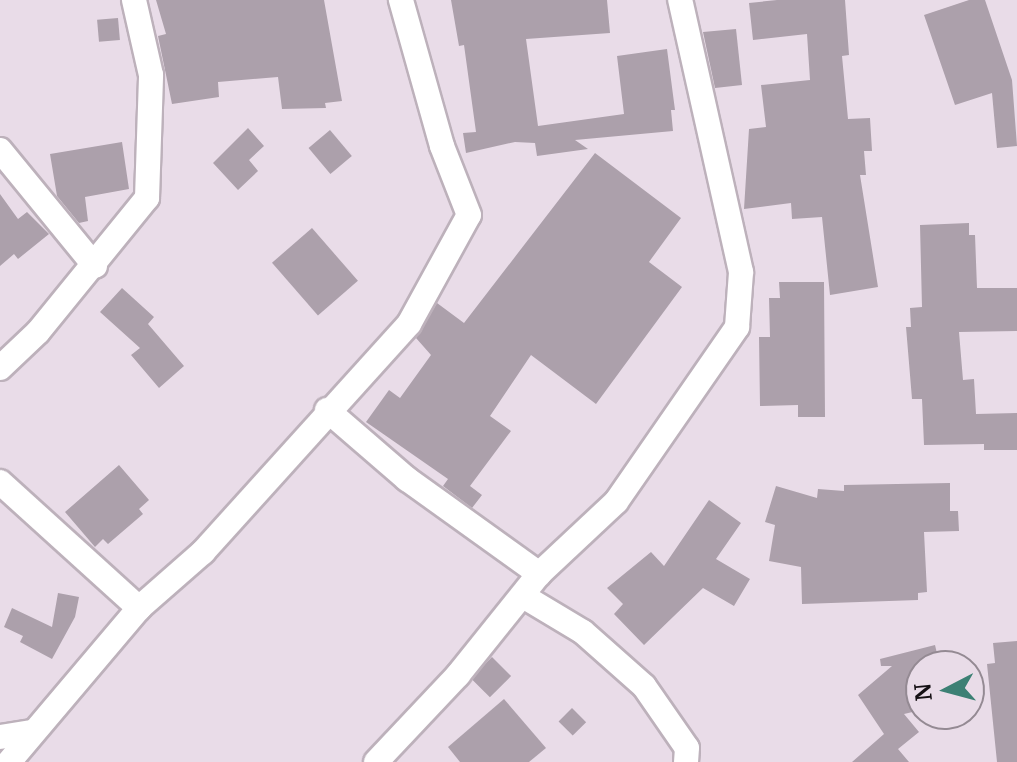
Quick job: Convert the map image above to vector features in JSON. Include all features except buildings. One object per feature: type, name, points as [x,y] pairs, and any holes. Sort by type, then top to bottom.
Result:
[{"type":"street","points":[[0,368],[95,266],[147,198],[151,75],[134,0]]},
{"type":"street","points":[[9,762],[139,608],[203,552],[327,410],[409,324],[469,215],[442,146],[401,0]]},
{"type":"street","points":[[376,762],[458,675],[539,574],[616,502],[737,327],[741,272],[680,0]]},
{"type":"street","points":[[0,150],[95,266]]},
{"type":"street","points":[[327,410],[407,479],[539,574]]},
{"type":"street","points":[[0,482],[139,608]]},
{"type":"street","points":[[523,596],[583,632],[644,686],[687,748],[686,762]]},
{"type":"street","points":[[0,737],[33,732]]}]
